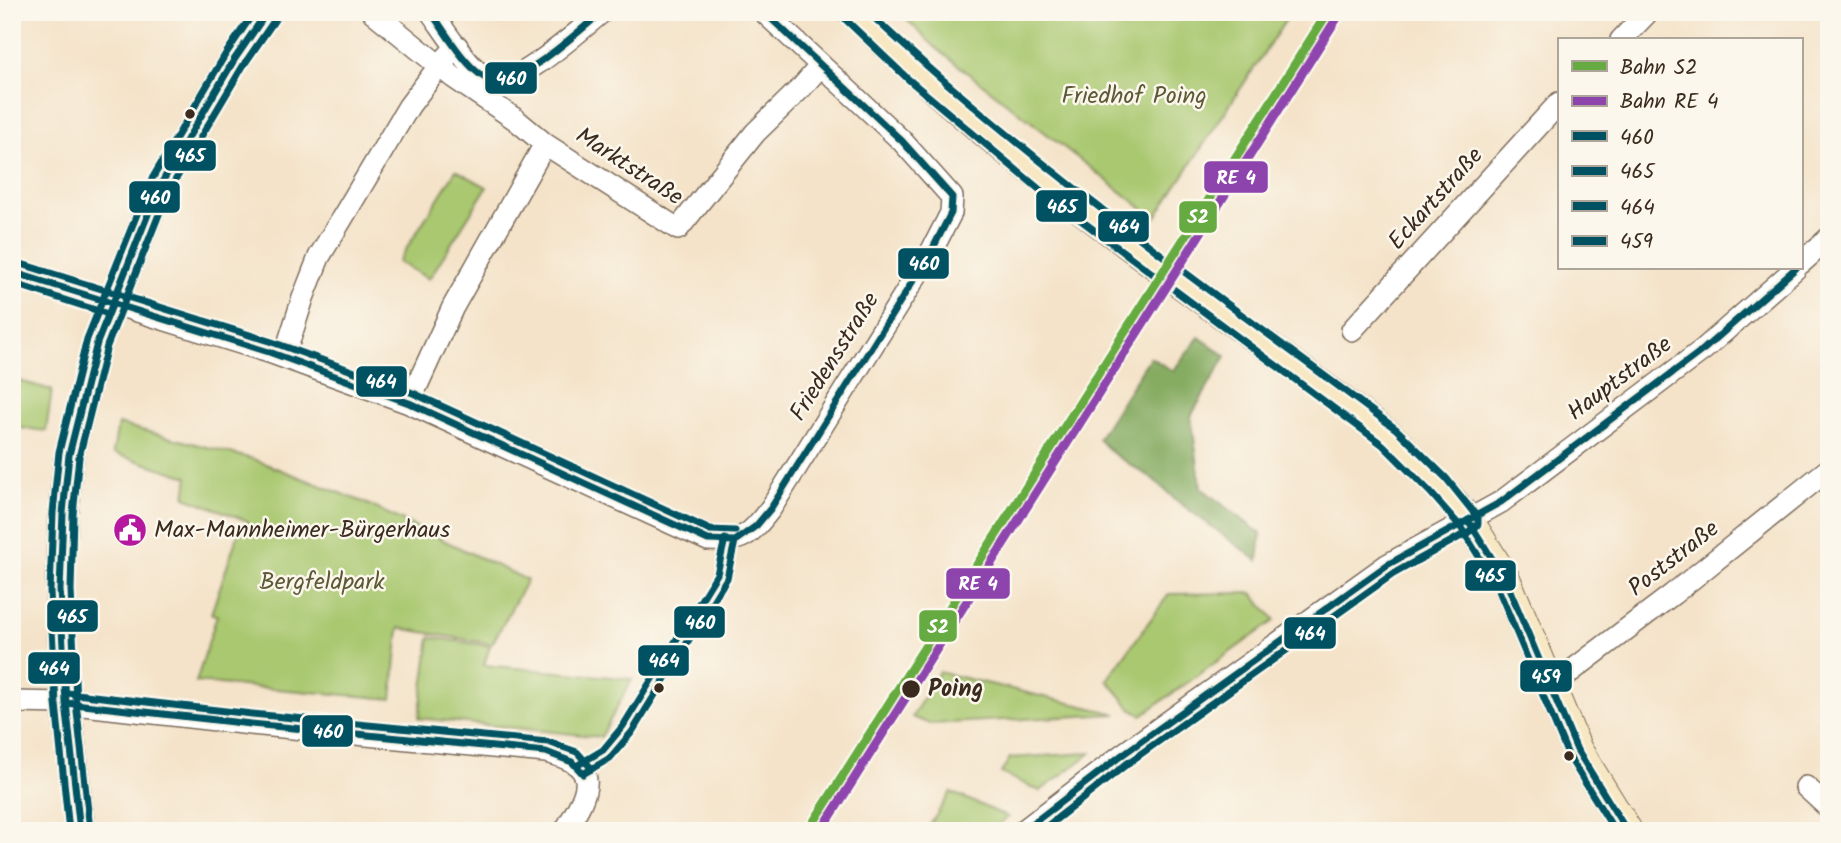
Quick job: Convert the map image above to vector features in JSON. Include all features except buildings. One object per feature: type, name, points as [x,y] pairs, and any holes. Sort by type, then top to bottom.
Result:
[{"type":"street","points":[[80,831],[66,704],[60,590],[63,513],[69,455],[97,343],[167,170],[234,60],[267,12]]},
{"type":"street","points":[[373,12],[545,144]]},
{"type":"street","points":[[432,12],[479,72],[493,81],[511,80],[536,65],[602,12]]},
{"type":"street","name":"Friedensstraße","points":[[409,404],[708,540],[735,541],[756,526],[771,508],[931,253],[951,213],[952,197],[940,180],[764,12]]},
{"type":"street","points":[[853,12],[950,104],[1032,171],[1390,437],[1438,485],[1468,520],[1506,581],[1577,750],[1627,831]]},
{"type":"street","points":[[1623,38],[1648,12]]},
{"type":"street","points":[[284,357],[319,257],[409,106],[457,46]]},
{"type":"street","name":"Marktstraße","points":[[409,404],[453,307],[545,144],[678,229],[755,133],[821,65]]},
{"type":"street","name":"Eckartstraße","points":[[1352,330],[1558,104]]},
{"type":"street","points":[[1802,262],[1829,238]]},
{"type":"street","name":"Hauptstraße","points":[[1024,831],[1134,747],[1387,565],[1502,502],[1704,349],[1794,270]]},
{"type":"street","points":[[12,272],[284,357],[409,404]]},
{"type":"street","name":"Poststraße","points":[[1549,688],[1673,594],[1829,469]]},
{"type":"street","points":[[12,702],[66,704],[546,752],[566,757],[580,767],[587,785],[584,799],[565,831]]},
{"type":"street","points":[[1806,787],[1829,808]]},
{"type":"green space","name":"Friedhof Poing","points":[[899,12],[1291,12],[1155,218],[936,48]]},
{"type":"green space","points":[[456,170],[487,187],[429,279],[398,262]]},
{"type":"green space","points":[[1199,337],[1226,356],[1191,416],[1201,488],[1261,534],[1258,561],[1176,500],[1153,479],[1115,455],[1098,439],[1150,357],[1173,371]]},
{"type":"green space","points":[[12,379],[52,390],[46,431],[12,427]]},
{"type":"green space","name":"Bergfeldpark","points":[[118,424],[253,459],[363,502],[527,580],[492,644],[399,628],[392,699],[196,682],[217,615],[211,614],[239,531],[244,532],[248,521],[185,497],[188,477],[113,453]]},
{"type":"green space","points":[[1252,593],[1275,620],[1142,715],[1132,710],[1107,680],[1169,594]]},
{"type":"green space","points":[[430,637],[490,646],[484,665],[632,679],[601,737],[419,718]]},
{"type":"green space","points":[[939,672],[1117,714],[930,724],[912,717]]},
{"type":"green space","points":[[1091,753],[1040,791],[1001,773],[1010,758]]},
{"type":"green space","points":[[951,792],[1008,817],[991,831],[926,831]]},
{"type":"rail line","name":"S2","points":[[808,831],[1328,12]]},
{"type":"transit line","name":"464","points":[[69,831],[56,704],[50,591],[59,452],[87,339],[149,184],[225,55],[254,12]]},
{"type":"transit line","name":"460","points":[[80,831],[66,703],[60,590],[63,513],[69,455],[97,343],[158,189],[234,60],[267,12]]},
{"type":"transit line","name":"460","points":[[431,12],[475,71],[493,81],[518,75],[533,66],[602,12]]},
{"type":"transit line","name":"460","points":[[735,541],[756,526],[771,508],[931,252],[951,213],[952,197],[902,141],[764,12]]},
{"type":"transit line","name":"464","points":[[868,12],[994,124],[1193,279],[1396,429],[1446,478],[1478,518],[1474,529],[1393,574],[1128,763],[1041,831]]},
{"type":"transit line","name":"465","points":[[90,830],[76,702],[71,590],[73,514],[79,457],[107,346],[167,194],[243,66],[276,18]]},
{"type":"transit line","points":[[821,831],[1337,18]]},
{"type":"transit line","name":"465","points":[[846,20],[908,79],[1039,189],[1383,445],[1430,492],[1460,526],[1497,586],[1568,755],[1615,831]]},
{"type":"transit line","name":"464","points":[[15,262],[272,342],[413,393],[710,530],[735,531]]},
{"type":"transit line","name":"459","points":[[1023,831],[1122,755],[1387,565],[1501,502],[1704,349],[1794,270]]},
{"type":"transit line","name":"460","points":[[12,272],[269,352],[409,403],[708,540],[735,541]]},
{"type":"transit line","name":"465","points":[[12,283],[108,314]]},
{"type":"transit line","name":"459","points":[[1468,520],[1506,581],[1577,750],[1627,831]]},
{"type":"transit line","name":"465","points":[[1041,831],[1128,763],[1393,574],[1473,529]]},
{"type":"transit line","name":"464","points":[[578,765],[603,750],[623,726],[717,574],[725,539]]},
{"type":"transit line","name":"460","points":[[583,774],[610,758],[632,732],[727,578],[735,541]]},
{"type":"transit line","name":"464","points":[[67,693],[252,714],[548,742],[577,752],[592,769]]},
{"type":"transit line","name":"460","points":[[66,703],[251,724],[546,752],[572,762],[583,774]]},
{"type":"place","name":"Max-Mannheimer-Bürgerhaus","points":[[130,530]]},
{"type":"place","name":"Poing","points":[[911,689]]}]
